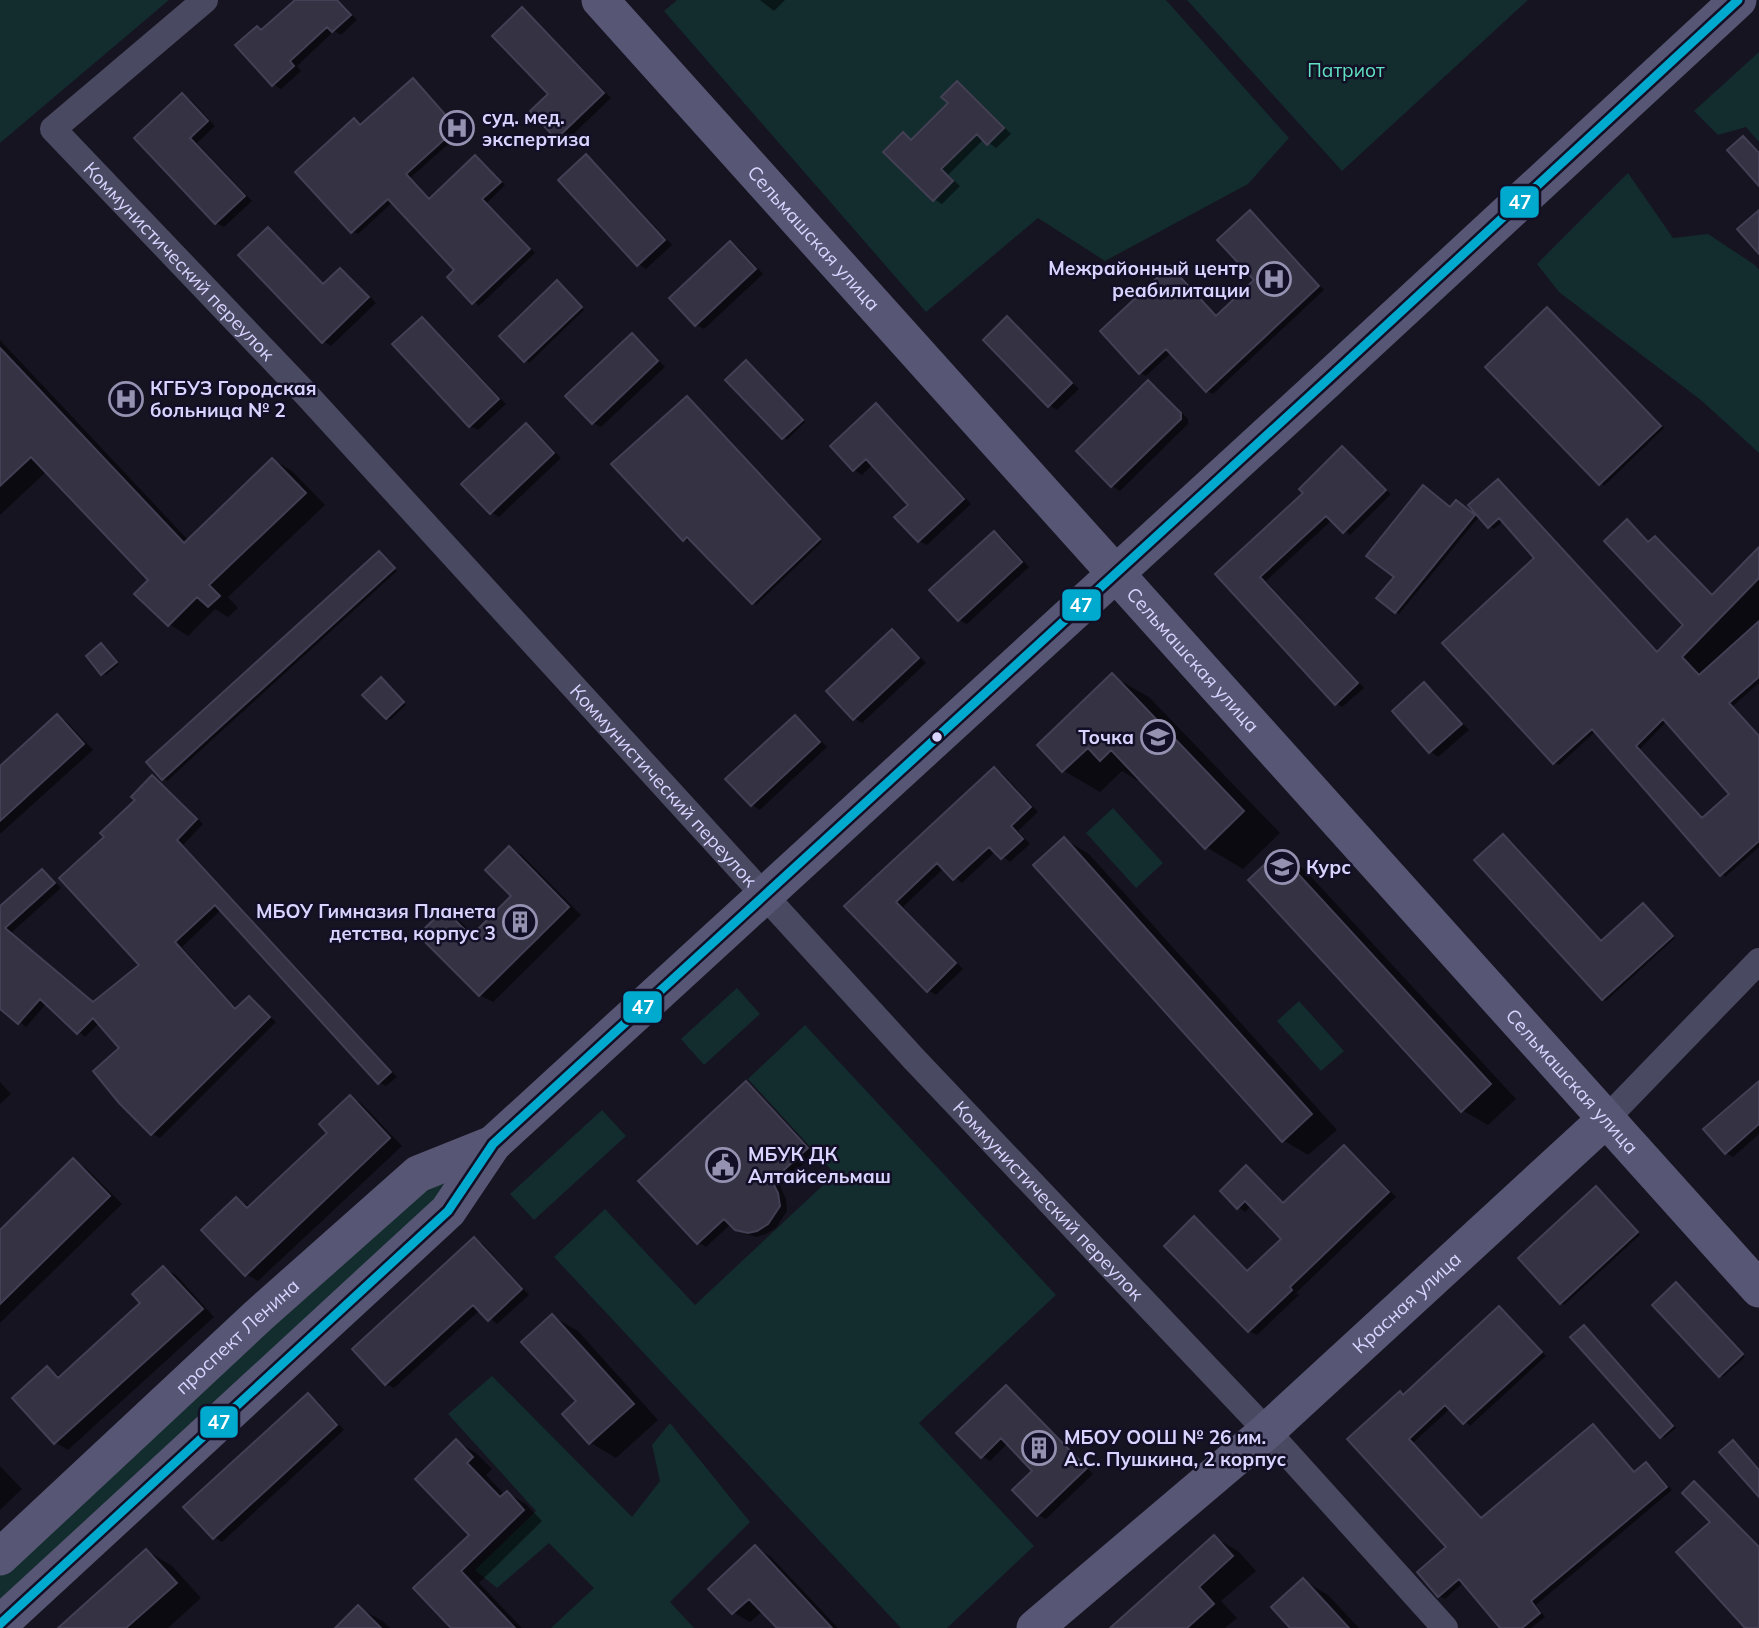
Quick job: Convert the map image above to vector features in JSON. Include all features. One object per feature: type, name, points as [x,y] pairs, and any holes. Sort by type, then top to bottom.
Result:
[{"type":"main road","name":"Сельмашская улица","points":[[600,0],[1759,1289]]},
{"type":"main road","name":"проспект Ленина","points":[[0,1624],[449,1211],[493,1144],[1738,0]]},
{"type":"main road","name":"Красная улица","points":[[1035,1628],[1267,1431],[1606,1119]]},
{"type":"main road","name":"проспект Ленина","points":[[0,1557],[258,1316],[418,1174],[493,1144]]},
{"type":"main road","points":[[429,1170],[443,1178],[455,1202]]},
{"type":"street","name":"Коммунистический переулок","points":[[205,0],[52,129],[306,394],[914,1059],[1267,1431],[1445,1628]]},
{"type":"street","name":"Красная улица","points":[[1606,1119],[1759,961]]},
{"type":"green space","points":[[0,0],[169,0],[0,143]]},
{"type":"green space","points":[[677,0],[1166,0],[1289,138],[1248,184],[1105,261],[1038,218],[926,312],[664,11]]},
{"type":"green space","name":"Патриот","points":[[1187,0],[1528,0],[1342,171]]},
{"type":"green space","points":[[1759,52],[1759,142],[1746,127],[1718,135],[1694,111]]},
{"type":"green space","points":[[1628,173],[1673,238],[1708,234],[1759,270],[1759,453],[1702,401],[1559,292],[1537,264]]},
{"type":"green space","points":[[1113,808],[1163,863],[1136,888],[1086,833]]},
{"type":"green space","points":[[737,988],[760,1014],[704,1065],[681,1039]]},
{"type":"green space","points":[[1299,1001],[1344,1051],[1321,1071],[1277,1021]]},
{"type":"green space","points":[[805,1025],[1056,1295],[919,1423],[1034,1546],[947,1628],[901,1628],[554,1257],[605,1209],[695,1305],[835,1174],[748,1079]]},
{"type":"green space","points":[[602,1110],[626,1136],[534,1220],[510,1194]]},
{"type":"green space","points":[[440,1176],[448,1188],[0,1612],[0,1566]]},
{"type":"green space","points":[[492,1376],[632,1517],[660,1481],[652,1445],[670,1423],[750,1522],[670,1602],[694,1628],[551,1628],[594,1588],[549,1543],[497,1588],[475,1570],[536,1511],[448,1414]]},
{"type":"building","points":[[295,0],[337,0],[351,15],[332,32],[327,27],[290,61],[294,66],[272,86],[235,45],[257,26],[261,30]]},
{"type":"building","points":[[522,7],[604,93],[556,139],[530,111],[548,94],[492,36]]},
{"type":"building","points":[[413,78],[457,128],[406,174],[429,199],[475,155],[501,182],[482,199],[530,249],[472,304],[447,277],[454,270],[388,199],[351,233],[295,172],[354,118],[360,125]]},
{"type":"building","points":[[957,81],[1004,128],[987,145],[977,134],[941,169],[953,181],[933,201],[883,152],[903,132],[911,140],[948,103],[941,97]]},
{"type":"building","points":[[182,93],[208,121],[190,138],[245,196],[215,224],[134,138]]},
{"type":"building","points":[[1743,136],[1759,153],[1759,186],[1727,150]]},
{"type":"building","points":[[586,154],[665,240],[637,266],[558,180]]},
{"type":"building","points":[[1250,210],[1319,286],[1206,392],[1166,349],[1139,374],[1100,331],[1170,266],[1216,316],[1254,280],[1217,240]]},
{"type":"building","points":[[1759,210],[1759,254],[1737,229]]},
{"type":"building","points":[[268,227],[323,284],[340,268],[369,297],[322,343],[238,255]]},
{"type":"building","points":[[730,241],[756,269],[695,326],[669,298]]},
{"type":"building","points":[[557,280],[582,307],[524,362],[499,336]]},
{"type":"building","points":[[1547,307],[1661,426],[1599,485],[1485,367]]},
{"type":"building","points":[[1007,316],[1072,383],[1048,407],[983,340]]},
{"type":"building","points":[[422,317],[499,399],[469,427],[392,344]]},
{"type":"building","points":[[632,333],[658,361],[592,424],[565,396]]},
{"type":"building","points":[[0,348],[184,543],[272,458],[306,493],[209,585],[220,596],[208,607],[197,597],[168,626],[134,594],[148,580],[31,457],[0,486]]},
{"type":"building","points":[[746,360],[803,420],[782,439],[725,380]]},
{"type":"building","points":[[1148,380],[1181,413],[1181,419],[1111,487],[1076,451]]},
{"type":"building","points":[[687,396],[820,539],[752,604],[687,537],[683,541],[611,464]]},
{"type":"building","points":[[876,403],[964,499],[918,542],[894,517],[908,505],[866,459],[853,471],[830,446]]},
{"type":"building","points":[[526,423],[554,453],[490,514],[461,484]]},
{"type":"building","points":[[1342,446],[1386,490],[1343,533],[1326,516],[1260,577],[1358,683],[1335,705],[1215,574],[1303,493],[1299,489]]},
{"type":"building","points":[[1498,479],[1657,652],[1683,625],[1604,541],[1627,519],[1648,542],[1655,536],[1712,595],[1759,547],[1759,578],[1682,657],[1699,675],[1759,621],[1759,677],[1729,703],[1759,736],[1759,841],[1720,876],[1592,729],[1553,764],[1442,643],[1534,558],[1499,518],[1488,528],[1468,505]],"holes":[[[1663,719],[1729,794],[1702,818],[1636,746]]]},
{"type":"building","points":[[1423,485],[1450,507],[1456,500],[1475,515],[1395,613],[1376,598],[1394,577],[1366,556]]},
{"type":"building","points":[[994,531],[1022,562],[958,621],[929,590]]},
{"type":"building","points":[[379,551],[395,568],[162,780],[146,762]]},
{"type":"building","points":[[892,629],[919,658],[853,720],[826,691]]},
{"type":"building","points":[[101,643],[117,662],[101,675],[86,656]]},
{"type":"building","points":[[1112,673],[1244,811],[1205,849],[1111,750],[1100,761],[1088,748],[1062,772],[1037,745]]},
{"type":"building","points":[[381,677],[404,702],[386,719],[362,695]]},
{"type":"building","points":[[1424,682],[1462,724],[1429,753],[1392,711]]},
{"type":"building","points":[[57,714],[84,744],[0,821],[0,766]]},
{"type":"building","points":[[795,715],[820,742],[751,806],[725,779]]},
{"type":"building","points":[[994,767],[1031,807],[1011,826],[1023,839],[1001,859],[989,847],[953,880],[937,863],[896,902],[956,963],[927,992],[844,906]]},
{"type":"building","points":[[152,775],[197,819],[177,840],[391,1072],[378,1084],[215,905],[175,942],[235,1009],[249,996],[270,1017],[151,1135],[119,1103],[93,1071],[119,1048],[93,1018],[77,1034],[40,999],[18,1024],[0,1009],[0,906],[42,869],[55,883],[5,928],[93,1002],[139,965],[59,878],[104,837],[100,833],[135,800],[131,797]]},
{"type":"building","points":[[1503,834],[1601,941],[1643,903],[1673,936],[1602,1000],[1474,860]]},
{"type":"building","points":[[1064,837],[1312,1114],[1282,1142],[1033,865]]},
{"type":"building","name":"МБОУ Гимназия Планета детства, корпус 3","points":[[509,846],[569,907],[479,996],[418,935],[444,909],[471,936],[511,896],[485,870]]},
{"type":"building","points":[[1278,852],[1491,1084],[1461,1112],[1248,880]]},
{"type":"building","name":"МБУК ДК Алтайсельмаш","points":[[746,1081],[808,1148],[772,1181],[780,1206],[768,1224],[748,1233],[735,1230],[724,1219],[697,1244],[638,1181]]},
{"type":"building","points":[[1759,1081],[1759,1124],[1725,1154],[1703,1129]]},
{"type":"building","points":[[350,1095],[390,1138],[245,1276],[201,1230],[236,1197],[247,1208],[327,1133],[319,1124]]},
{"type":"building","points":[[1344,1145],[1389,1192],[1290,1287],[1292,1290],[1248,1332],[1164,1246],[1194,1216],[1247,1271],[1281,1239],[1245,1201],[1237,1209],[1220,1191],[1246,1165],[1283,1203]]},
{"type":"building","points":[[73,1158],[110,1196],[0,1304],[0,1230]]},
{"type":"building","points":[[1596,1186],[1638,1232],[1560,1304],[1518,1258]]},
{"type":"building","points":[[474,1237],[522,1289],[488,1321],[473,1305],[385,1385],[352,1349]]},
{"type":"building","points":[[163,1266],[203,1309],[54,1444],[12,1398],[47,1366],[58,1378],[140,1303],[132,1294]]},
{"type":"building","points":[[1676,1282],[1743,1354],[1719,1377],[1652,1305]]},
{"type":"building","points":[[1499,1306],[1542,1352],[1463,1424],[1445,1405],[1409,1439],[1481,1518],[1593,1424],[1634,1472],[1646,1462],[1667,1487],[1531,1601],[1540,1613],[1522,1628],[1500,1628],[1459,1579],[1438,1597],[1417,1572],[1446,1547],[1347,1439],[1400,1391],[1403,1395]]},
{"type":"building","points":[[552,1314],[634,1404],[589,1444],[562,1414],[576,1401],[521,1342]]},
{"type":"building","points":[[1584,1325],[1673,1426],[1660,1438],[1570,1337]]},
{"type":"building","name":"МБОУ ООШ № 26 им. А.С. Пушкина, 2 корпус","points":[[1006,1385],[1087,1468],[1037,1516],[1012,1490],[1032,1471],[1001,1438],[981,1458],[956,1433]]},
{"type":"building","points":[[308,1393],[337,1425],[213,1539],[183,1507]]},
{"type":"building","points":[[456,1439],[473,1457],[467,1463],[500,1497],[507,1491],[524,1510],[461,1571],[515,1628],[451,1628],[413,1588],[469,1535],[415,1479]]},
{"type":"building","points":[[1733,1440],[1759,1470],[1759,1497],[1719,1452]]},
{"type":"building","points":[[1694,1481],[1759,1547],[1759,1628],[1745,1628],[1676,1552],[1710,1522],[1682,1493]]},
{"type":"building","points":[[1214,1535],[1233,1556],[1199,1587],[1214,1604],[1187,1628],[1110,1628]]},
{"type":"building","points":[[755,1545],[832,1628],[777,1628],[749,1599],[732,1614],[708,1589]]},
{"type":"building","points":[[146,1549],[177,1583],[126,1628],[58,1628]]},
{"type":"building","points":[[1303,1578],[1349,1628],[1290,1628],[1271,1607]]},
{"type":"building","points":[[358,1605],[381,1628],[335,1628]]},
{"type":"transit line","name":"47","points":[[0,1624],[448,1211],[493,1144],[1738,0]]},
{"type":"place","name":"суд. мед. экспертиза","points":[[457,128]]},
{"type":"place","name":"Межрайонный центр реабилитации","points":[[1274,279]]},
{"type":"place","name":"КГБУЗ Городская больница № 2","points":[[126,399]]},
{"type":"place","name":"Точка","points":[[1158,737]]},
{"type":"place","name":"Курс","points":[[1282,867]]},
{"type":"place","name":"МБОУ Гимназия Планета детства, корпус 3","points":[[520,922]]},
{"type":"place","name":"МБУК ДК Алтайсельмаш","points":[[723,1165]]},
{"type":"place","name":"МБОУ ООШ № 26 им. А.С. Пушкина, 2 корпус","points":[[1039,1448]]}]
